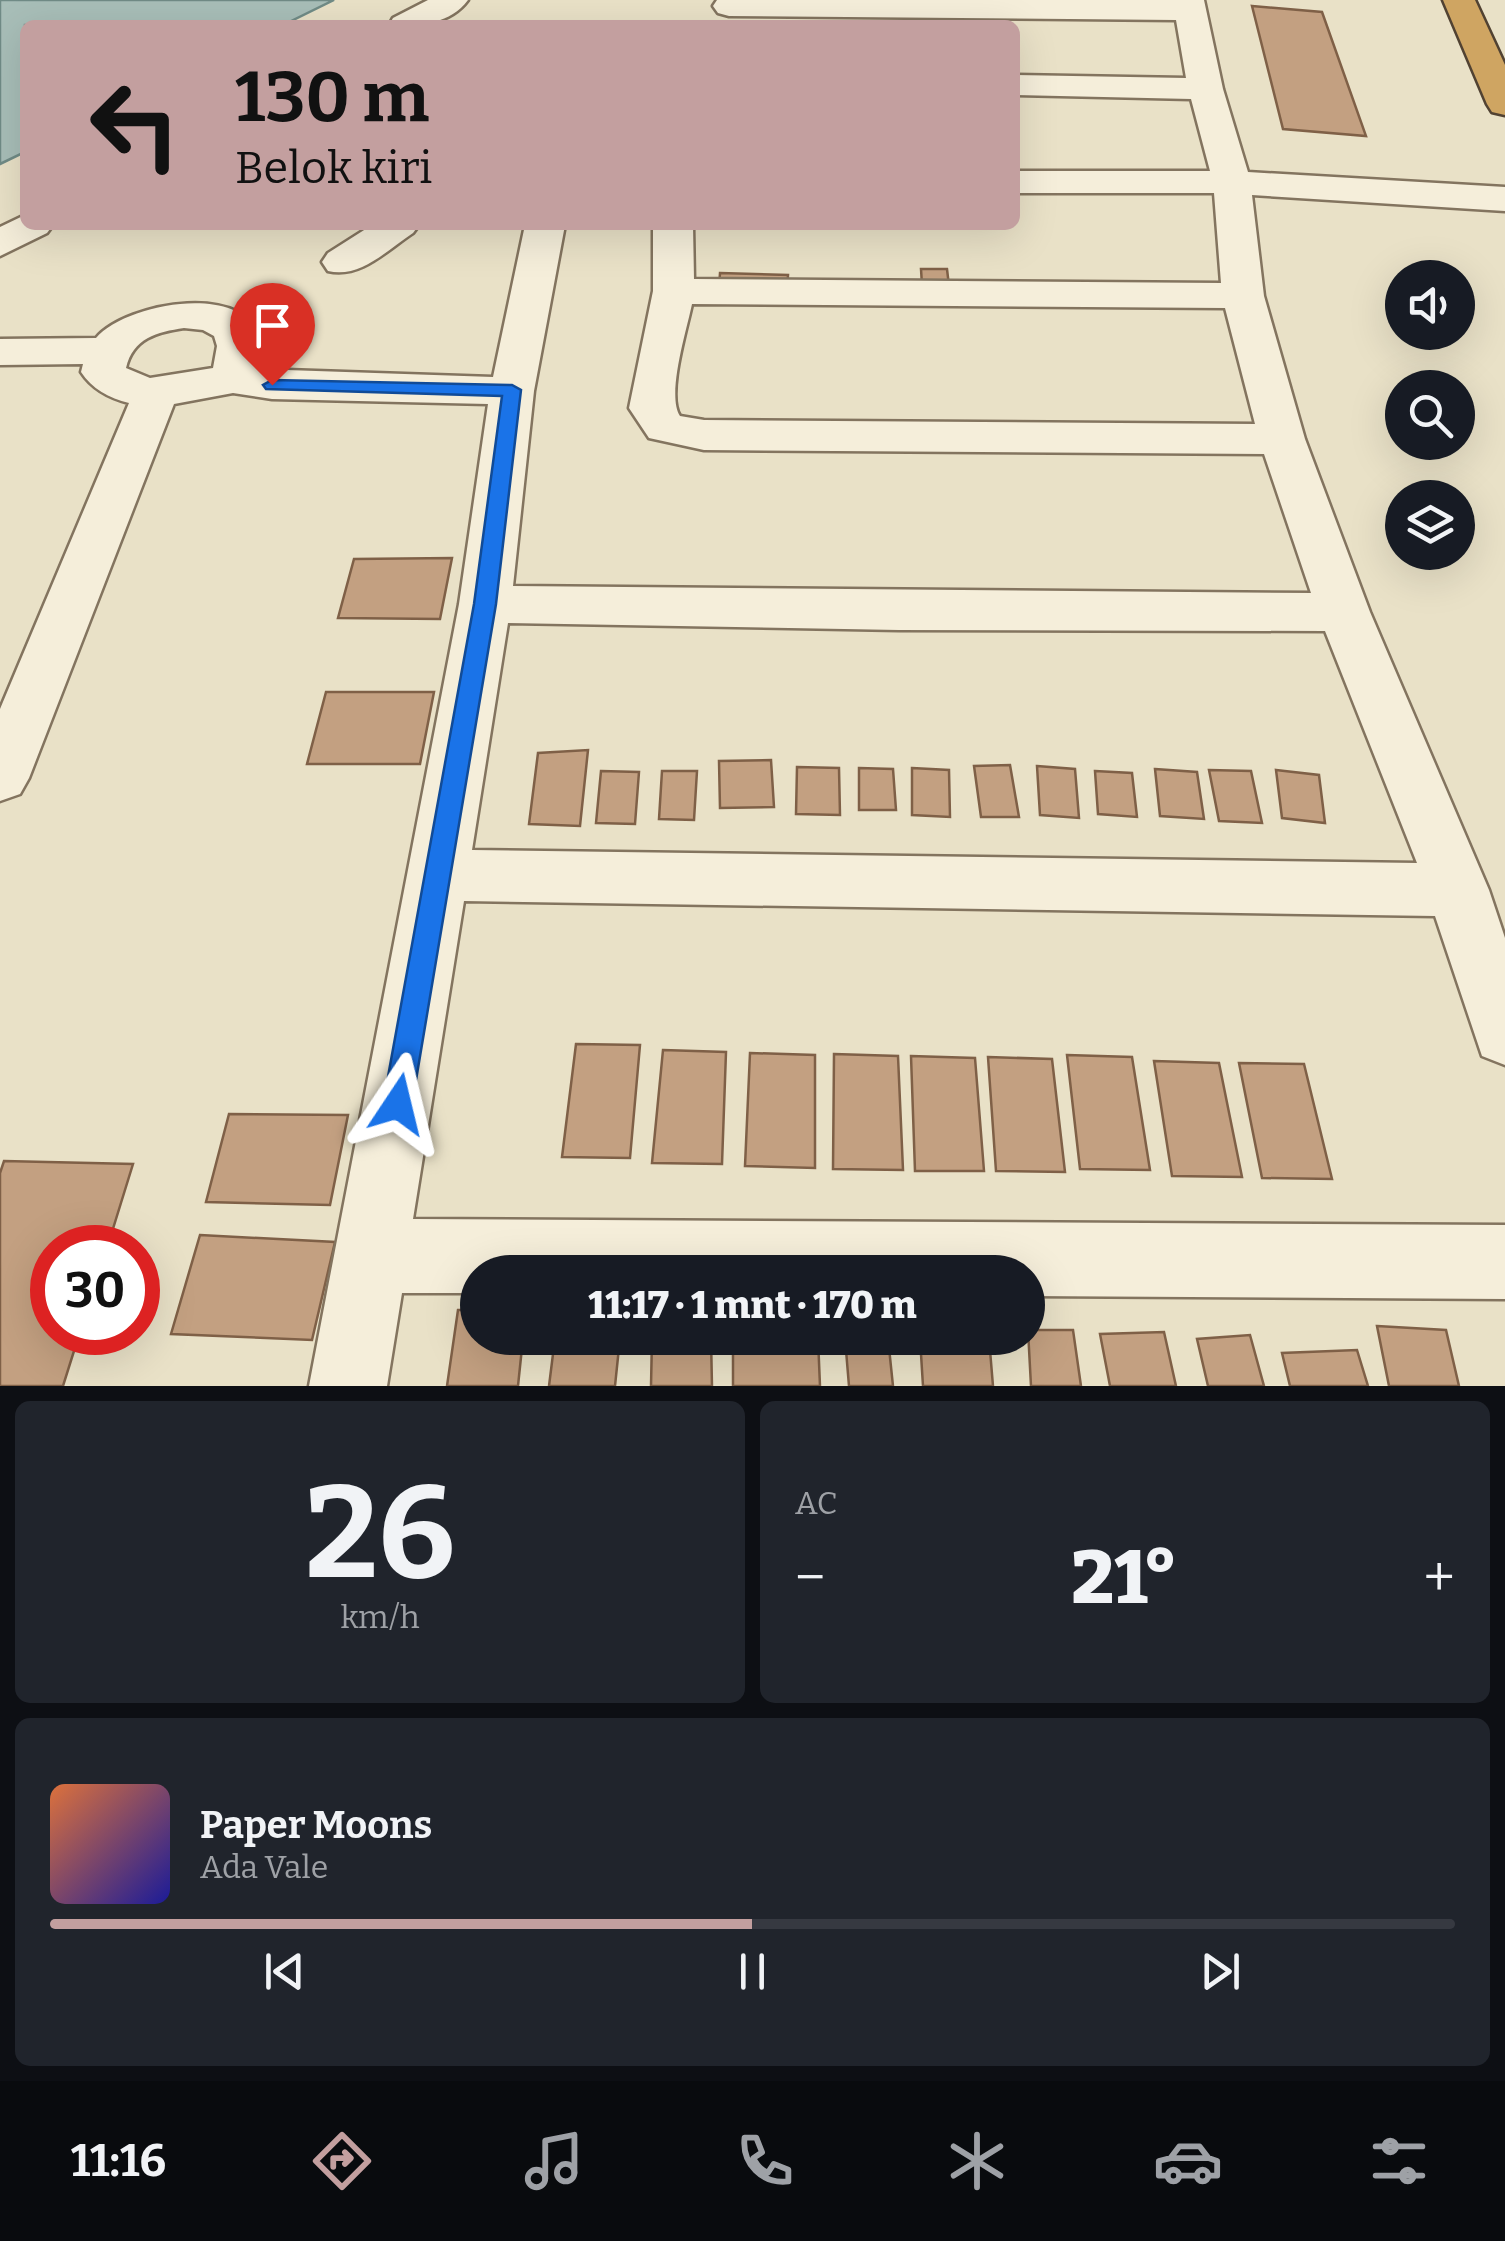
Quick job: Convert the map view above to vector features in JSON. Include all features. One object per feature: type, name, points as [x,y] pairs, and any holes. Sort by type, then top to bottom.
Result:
[{"type":"highway","points":[[1459,0],[1505,104]]},
{"type":"street","points":[[414,20],[452,0]]},
{"type":"street","points":[[709,20],[733,3],[1188,5],[1232,182],[1243,296],[1282,439],[1344,612],[1458,890],[1505,1035]]},
{"type":"street","points":[[1020,85],[1206,89]]},
{"type":"street","points":[[1020,182],[1232,182],[1505,199]]},
{"type":"street","points":[[0,244],[24,230]]},
{"type":"street","points":[[342,262],[392,230]]},
{"type":"street","points":[[348,1386],[485,604],[512,390],[544,230]]},
{"type":"street","points":[[673,230],[674,291],[652,408],[664,428],[704,435],[1282,439]]},
{"type":"street","points":[[674,291],[1243,296]]},
{"type":"street","points":[[233,379],[240,346],[233,329],[213,318],[184,315],[152,320],[124,333],[106,350],[103,372],[121,388],[155,394],[183,390],[210,380],[233,379],[272,385],[512,390]]},
{"type":"street","points":[[0,352],[106,350]]},
{"type":"street","points":[[0,778],[155,394]]},
{"type":"street","points":[[485,604],[899,611],[1344,612]]},
{"type":"street","points":[[439,875],[1458,890]]},
{"type":"street","points":[[370,1256],[1505,1262]]},
{"type":"water","points":[[0,0],[334,0],[293,20],[20,20],[20,154],[0,164]]},
{"type":"building","points":[[1252,6],[1322,12],[1366,136],[1283,129]]},
{"type":"building","points":[[921,269],[947,269],[949,286],[922,285]]},
{"type":"building","points":[[720,273],[788,275],[787,289],[719,288]]},
{"type":"building","points":[[452,558],[440,619],[338,618],[354,559]]},
{"type":"building","points":[[326,692],[434,692],[420,764],[307,764]]},
{"type":"building","points":[[588,750],[580,826],[529,824],[538,753]]},
{"type":"building","points":[[771,760],[774,807],[720,808],[719,761]]},
{"type":"building","points":[[1010,765],[1019,817],[981,817],[974,766]]},
{"type":"building","points":[[1037,766],[1075,769],[1079,818],[1040,815]]},
{"type":"building","points":[[797,767],[839,768],[840,815],[796,814]]},
{"type":"building","points":[[859,768],[893,769],[896,810],[859,810]]},
{"type":"building","points":[[912,768],[949,770],[950,817],[912,815]]},
{"type":"building","points":[[1155,769],[1197,772],[1204,819],[1160,816]]},
{"type":"building","points":[[1209,770],[1251,771],[1262,823],[1219,821]]},
{"type":"building","points":[[1276,770],[1319,775],[1325,823],[1282,818]]},
{"type":"building","points":[[601,771],[639,772],[635,824],[596,823]]},
{"type":"building","points":[[662,771],[697,771],[694,820],[659,819]]},
{"type":"building","points":[[1095,771],[1132,773],[1137,817],[1098,814]]},
{"type":"building","points":[[576,1044],[640,1045],[630,1158],[562,1157]]},
{"type":"building","points":[[663,1050],[726,1052],[722,1164],[652,1163]]},
{"type":"building","points":[[750,1053],[815,1055],[815,1168],[745,1166]]},
{"type":"building","points":[[834,1054],[898,1056],[903,1170],[833,1169]]},
{"type":"building","points":[[1067,1055],[1132,1057],[1150,1170],[1080,1169]]},
{"type":"building","points":[[911,1056],[975,1058],[984,1171],[915,1171]]},
{"type":"building","points":[[988,1057],[1052,1059],[1065,1172],[996,1171]]},
{"type":"building","points":[[1154,1061],[1219,1063],[1242,1177],[1172,1176]]},
{"type":"building","points":[[1239,1063],[1304,1064],[1332,1179],[1262,1178]]},
{"type":"building","points":[[229,1114],[348,1115],[330,1205],[206,1202]]},
{"type":"building","points":[[4,1161],[133,1164],[114,1225],[30,1225],[30,1355],[73,1355],[63,1386],[0,1386],[0,1173]]},
{"type":"building","points":[[200,1235],[335,1242],[312,1340],[171,1334]]},
{"type":"building","points":[[458,1310],[460,1355],[521,1355],[518,1386],[447,1386]]},
{"type":"building","points":[[1377,1326],[1446,1330],[1459,1386],[1389,1386]]},
{"type":"building","points":[[1045,1330],[1073,1330],[1081,1386],[1031,1386],[1029,1355],[1045,1355]]},
{"type":"building","points":[[1164,1332],[1176,1386],[1110,1386],[1100,1334]]},
{"type":"building","points":[[1250,1335],[1264,1386],[1208,1386],[1197,1339]]},
{"type":"building","points":[[1357,1350],[1368,1386],[1290,1386],[1282,1353]]},
{"type":"building","points":[[553,1355],[618,1355],[615,1386],[549,1386]]},
{"type":"building","points":[[652,1355],[711,1355],[712,1386],[651,1386]]},
{"type":"building","points":[[733,1355],[819,1355],[820,1386],[733,1386]]},
{"type":"building","points":[[846,1355],[890,1355],[893,1386],[849,1386]]},
{"type":"building","points":[[921,1355],[990,1355],[993,1386],[923,1386]]},
{"type":"route","points":[[272,385],[512,390],[485,604],[398,1104]]}]
